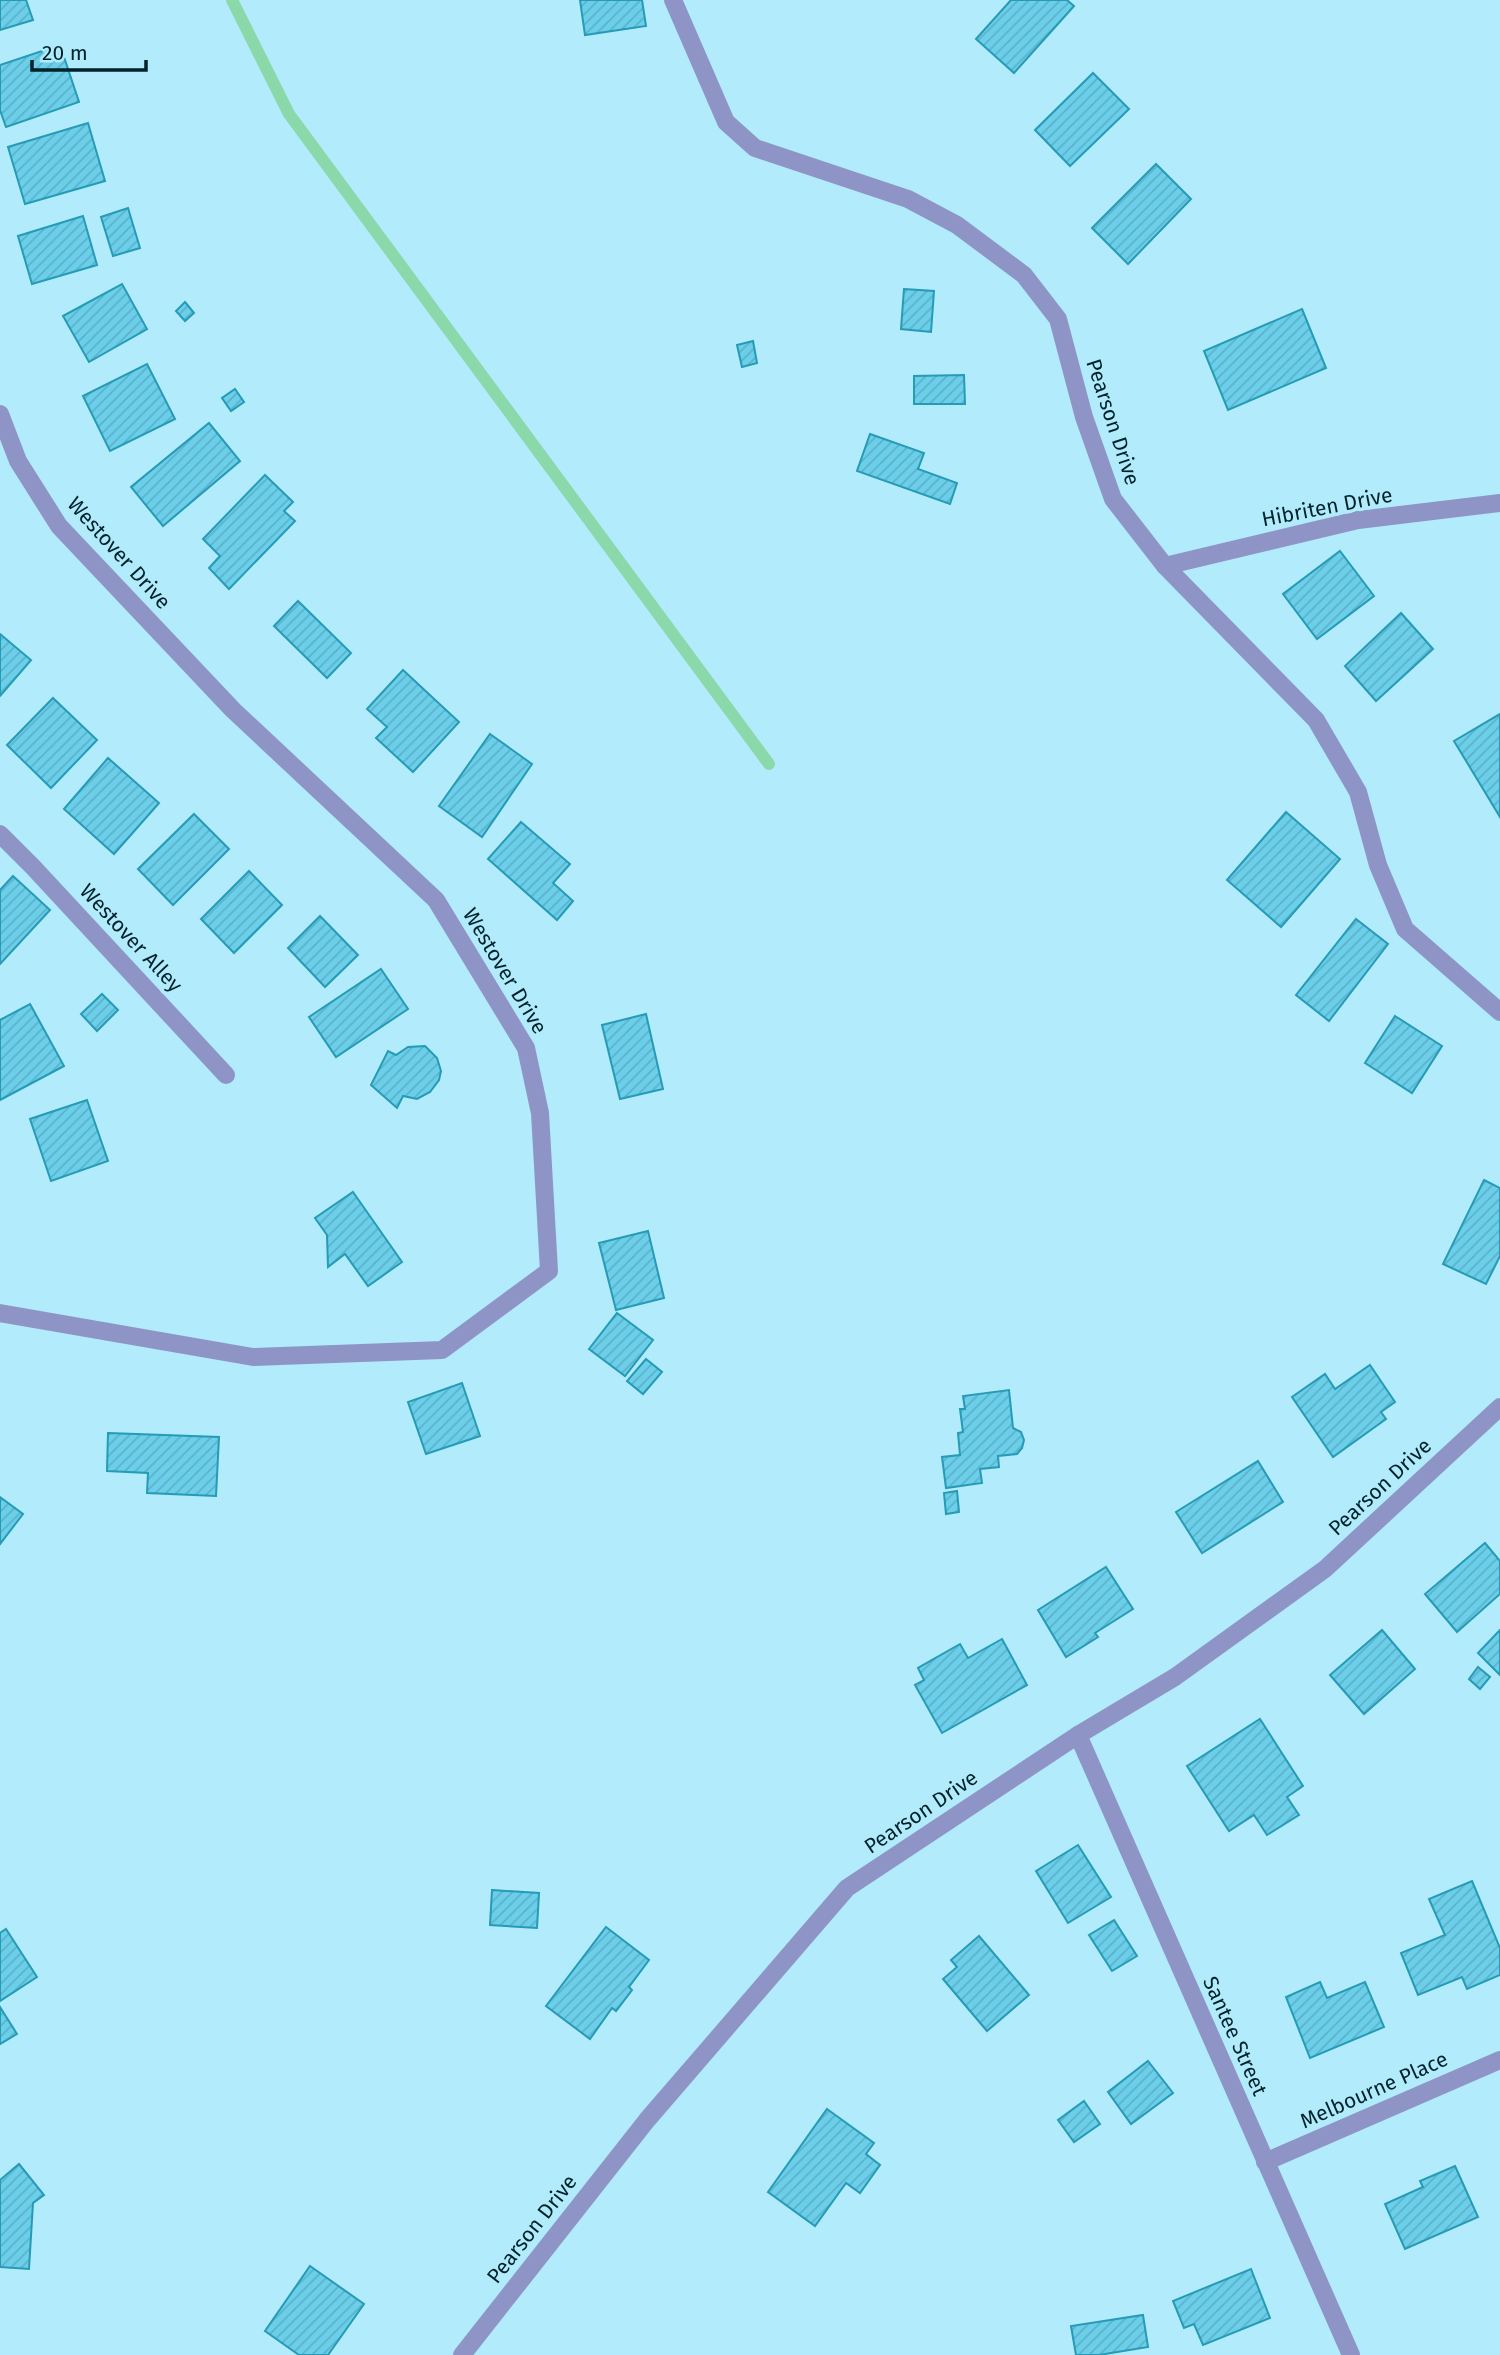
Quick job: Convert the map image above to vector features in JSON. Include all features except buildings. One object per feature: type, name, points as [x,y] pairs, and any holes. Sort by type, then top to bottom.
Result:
[{"type":"street","name":"Pearson Drive","points":[[673,0],[726,122],[755,148],[908,199],[957,225],[1024,275],[1058,319],[1084,417],[1114,499],[1164,566],[1316,720],[1358,792],[1378,865],[1405,929],[1500,1012]]},
{"type":"street","name":"Westover Drive","points":[[0,414],[18,461],[59,526],[233,710],[436,900],[526,1048],[540,1113],[549,1271],[442,1350],[253,1357],[0,1313]]},
{"type":"street","name":"Hibriten Drive","points":[[1164,566],[1358,520],[1500,503]]},
{"type":"street","name":"Westover Alley","points":[[0,834],[226,1075]]},
{"type":"street","name":"Pearson Drive","points":[[463,2355],[647,2120],[847,1888],[1078,1735],[1175,1677],[1325,1569],[1500,1407]]},
{"type":"street","name":"Santee Street","points":[[1078,1735],[1351,2355]]},
{"type":"street","name":"Melbourne Place","points":[[1265,2162],[1500,2060]]},
{"type":"waterway","points":[[232,0],[289,114],[769,764]]}]
